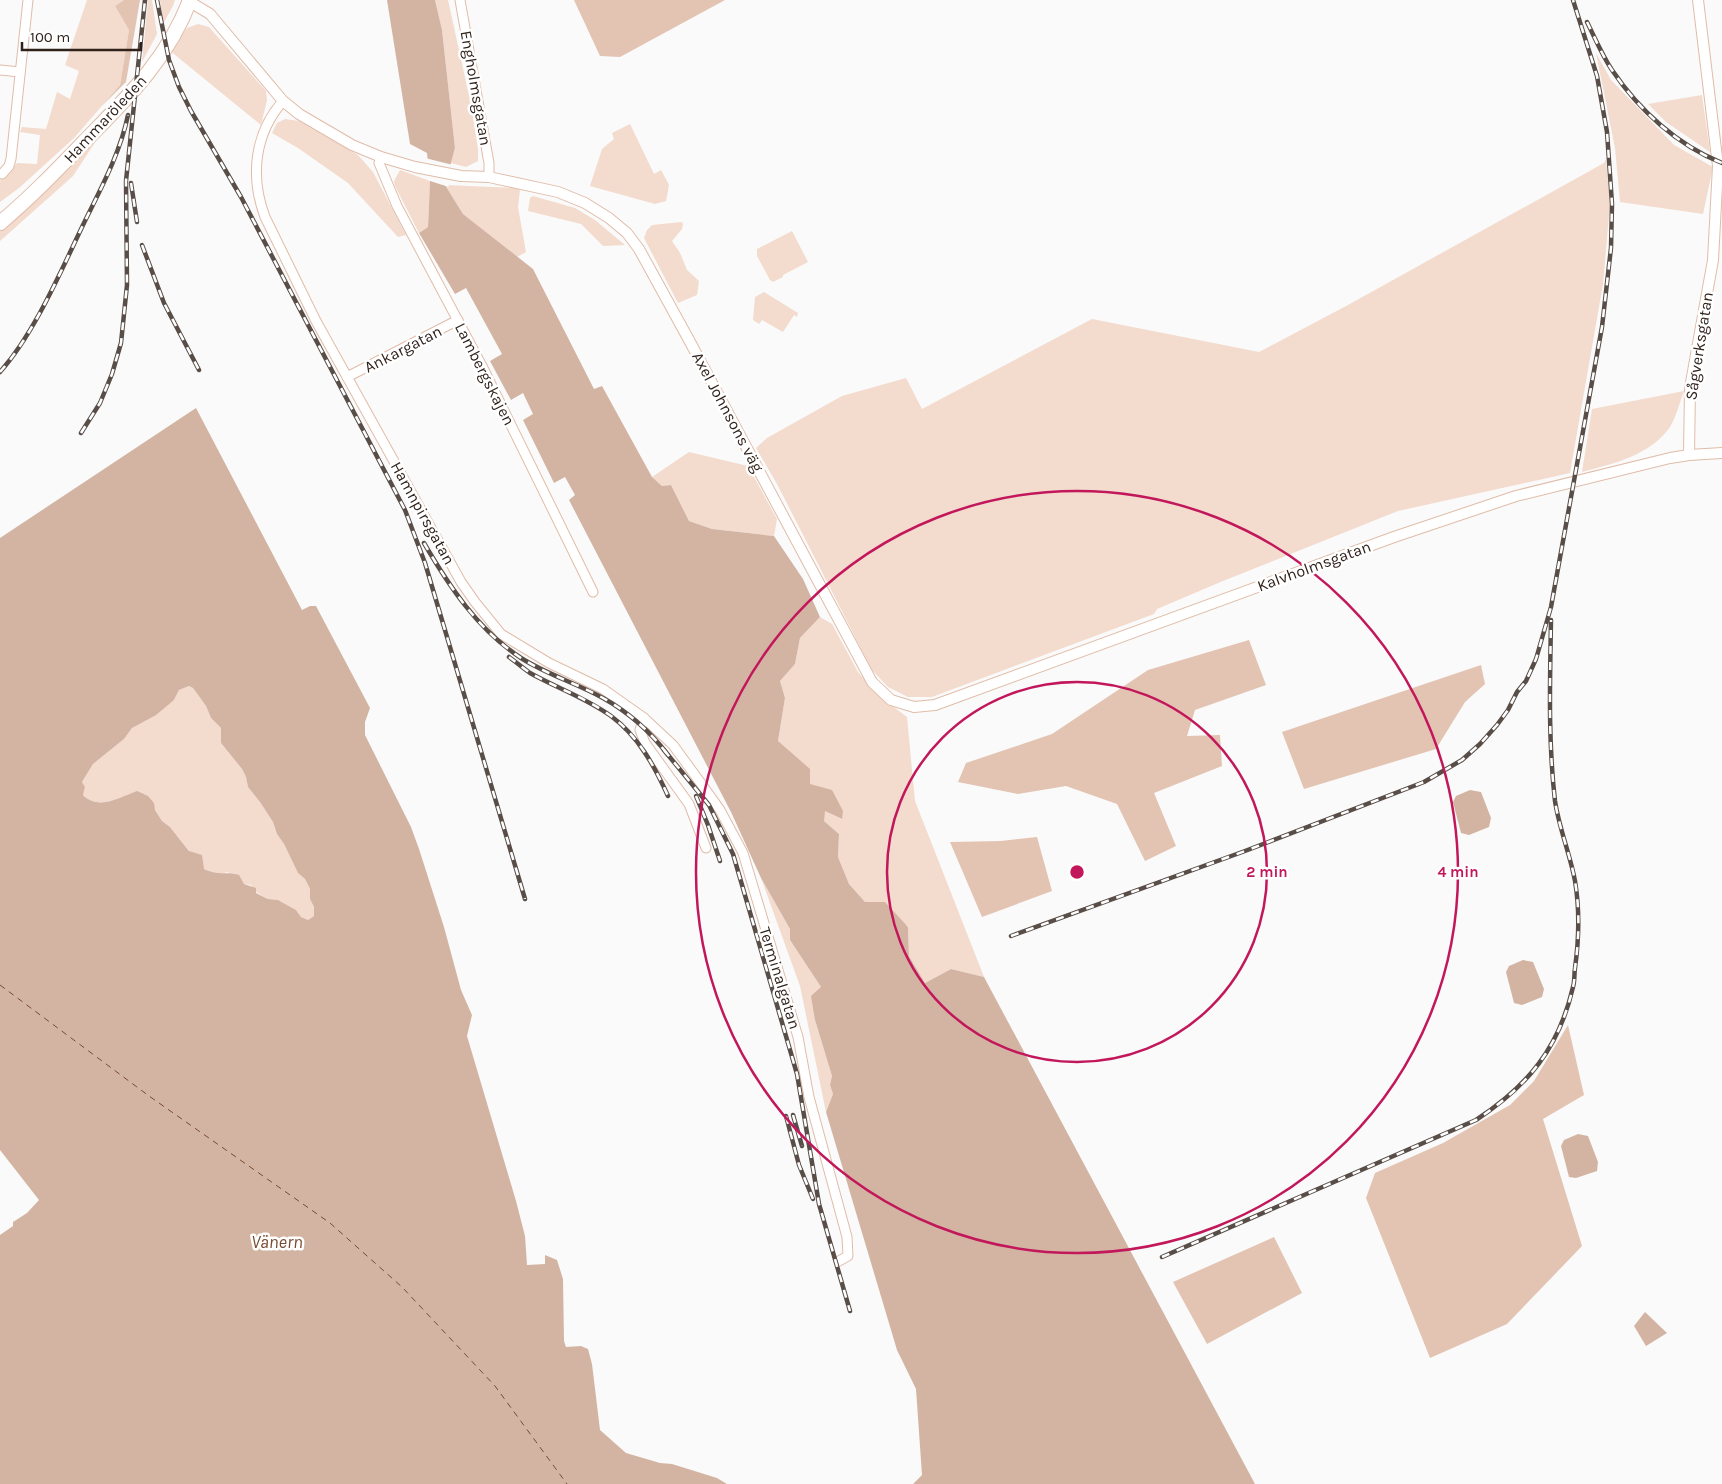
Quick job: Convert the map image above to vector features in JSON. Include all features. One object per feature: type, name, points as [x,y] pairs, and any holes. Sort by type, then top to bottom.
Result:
[{"type":"main road","name":"Hammaröleden","points":[[0,211],[54,164],[132,85],[152,59],[187,0]]},
{"type":"main road","name":"Hammaröleden","points":[[0,222],[29,198],[132,94],[166,47],[187,0]]},
{"type":"street","points":[[2,174],[9,166],[11,159],[28,0]]},
{"type":"street","name":"Axel Johnsons väg","points":[[187,0],[210,14],[283,101],[298,114],[352,146],[410,166],[461,176],[489,177],[558,192],[586,203],[609,218],[628,234],[640,249],[872,682],[891,700],[914,707]]},
{"type":"street","name":"Engholmsgatan","points":[[460,0],[489,163],[489,177]]},
{"type":"street","name":"Sågverksgatan","points":[[1689,455],[1690,388],[1713,260],[1718,166],[1698,0]]},
{"type":"street","points":[[0,70],[20,72]]},
{"type":"street","name":"Hamnpirsgatan","points":[[283,101],[271,117],[262,134],[256,168],[258,200],[316,322],[461,582],[501,634],[549,663],[603,689],[644,718]]},
{"type":"street","name":"Lambergskajen","points":[[381,157],[379,163],[381,170],[397,206],[482,366],[593,592]]},
{"type":"street","name":"Ankargatan","points":[[347,377],[458,320]]},
{"type":"street","name":"Kalvholmsgatan","points":[[914,707],[935,705],[1394,537],[1516,496],[1630,467],[1689,455],[1722,452]]},
{"type":"street","points":[[644,718],[640,730],[645,743],[689,804],[706,848]]},
{"type":"street","name":"Terminalgatan","points":[[644,718],[673,745],[720,810],[743,853],[798,1037],[809,1097],[847,1237],[848,1256],[839,1261]]},
{"type":"shaded area","points":[[87,0],[124,0],[115,6],[129,30],[120,85],[74,138],[19,188],[0,202],[0,181],[17,163],[37,164],[40,135],[20,132],[22,127],[46,129],[57,92],[70,99],[79,71],[65,65]]},
{"type":"shaded area","points":[[124,0],[140,0],[126,82],[102,106],[120,85],[129,30],[115,6]]},
{"type":"shaded area","points":[[148,0],[152,0],[157,34],[142,62]]},
{"type":"shaded area","points":[[160,0],[175,0],[163,24]]},
{"type":"shaded area","points":[[435,0],[448,0],[471,105],[478,161],[466,167],[451,163],[455,148],[442,30]]},
{"type":"shaded area","points":[[574,0],[725,0],[620,57],[600,56]]},
{"type":"shaded area","points":[[198,24],[209,27],[266,91],[267,100],[261,125],[169,50],[187,28]]},
{"type":"shaded area","points":[[1596,53],[1611,80],[1674,145],[1713,167],[1703,214],[1620,202],[1615,148]]},
{"type":"shaded area","points":[[1702,95],[1710,152],[1666,122],[1648,104]]},
{"type":"shaded area","points":[[285,119],[299,121],[358,155],[373,172],[406,235],[398,237],[348,183],[298,148],[272,133],[277,123]]},
{"type":"shaded area","points":[[109,121],[73,176],[0,241],[0,229]]},
{"type":"shaded area","points":[[630,124],[654,174],[661,170],[669,185],[666,201],[655,204],[590,186],[602,149],[614,139],[612,133]]},
{"type":"shaded area","points":[[1606,159],[1610,204],[1603,284],[1570,473],[1398,511],[1223,581],[1157,609],[1154,614],[932,697],[908,697],[888,687],[872,670],[777,484],[756,448],[767,438],[842,396],[906,378],[922,409],[1092,319],[1259,352],[1348,305],[1604,163]]},
{"type":"shaded area","points":[[400,170],[430,181],[428,227],[419,233],[395,186],[394,181]]},
{"type":"shaded area","points":[[445,185],[515,188],[520,190],[518,207],[526,252],[517,257],[463,214]]},
{"type":"shaded area","points":[[533,196],[575,208],[595,220],[625,245],[603,246],[581,224],[528,211],[530,198]]},
{"type":"shaded area","points":[[682,222],[682,229],[672,241],[680,253],[687,270],[699,281],[697,295],[678,303],[644,238],[647,230],[652,225]]},
{"type":"shaded area","points":[[792,231],[808,262],[773,282],[770,280],[757,256],[757,249]]},
{"type":"shaded area","points":[[764,292],[798,313],[797,317],[794,315],[783,332],[762,320],[759,324],[753,320],[755,297]]},
{"type":"shaded area","points":[[1684,391],[1670,427],[1652,445],[1630,457],[1582,472],[1592,409]]},
{"type":"shaded area","points":[[689,452],[748,466],[777,519],[774,536],[712,529],[689,521],[671,485],[662,486],[652,477]]},
{"type":"shaded area","points":[[820,617],[832,624],[858,672],[878,695],[907,717],[915,801],[984,977],[951,969],[925,983],[909,956],[908,926],[865,902],[849,884],[838,857],[839,834],[824,821],[824,810],[841,819],[843,811],[810,784],[778,741],[785,698],[780,681],[795,664],[800,638]]},
{"type":"shaded area","points":[[1249,640],[1266,685],[1195,710],[1187,736],[1220,735],[1222,766],[1154,793],[1176,846],[1145,861],[1117,804],[1066,786],[1018,794],[958,782],[966,763],[1052,734],[1148,670]]},
{"type":"shaded area","points":[[1481,665],[1485,684],[1465,702],[1436,749],[1304,789],[1282,732]]},
{"type":"shaded area","points":[[189,686],[193,688],[206,706],[211,718],[221,728],[221,743],[242,769],[248,787],[273,822],[277,834],[298,873],[305,879],[310,889],[310,899],[314,907],[314,916],[308,920],[301,917],[296,910],[278,900],[268,899],[256,892],[251,885],[244,884],[228,872],[214,875],[204,869],[170,827],[162,821],[155,810],[129,794],[106,802],[94,801],[83,795],[85,787],[82,782],[93,764],[124,739],[132,728],[174,700],[179,690]]},
{"type":"shaded area","points":[[1037,837],[1052,891],[982,917],[950,842],[1001,841]]},
{"type":"shaded area","points":[[761,878],[790,929],[790,940],[821,987],[815,1020],[832,1076],[830,1085],[833,1094],[826,1112],[800,986]]},
{"type":"shaded area","points":[[1568,1025],[1584,1095],[1543,1119],[1582,1246],[1507,1324],[1430,1358],[1366,1198],[1375,1173],[1443,1143],[1510,1105],[1534,1081]]},
{"type":"shaded area","points":[[1274,1237],[1302,1293],[1207,1344],[1173,1282]]},
{"type":"water","points":[[387,0],[435,0],[442,30],[455,148],[445,185],[463,214],[533,269],[594,389],[602,386],[652,477],[662,486],[671,485],[689,521],[712,529],[774,536],[803,579],[820,617],[800,638],[795,664],[780,681],[785,698],[778,741],[810,769],[810,784],[832,790],[843,811],[842,819],[825,811],[824,821],[839,834],[838,857],[849,884],[865,902],[885,902],[908,927],[909,956],[925,983],[951,969],[984,977],[1255,1484],[913,1484],[922,1475],[916,1389],[897,1350],[826,1112],[833,1094],[830,1085],[832,1076],[815,1020],[811,996],[821,987],[790,940],[790,929],[761,878],[731,812],[569,500],[575,495],[565,477],[554,483],[523,420],[533,414],[523,393],[511,400],[490,361],[502,354],[466,288],[455,294],[419,233],[428,227],[430,181],[427,153],[410,144]]},
{"type":"water","name":"Vänern","points":[[196,408],[302,610],[310,606],[316,606],[370,708],[365,722],[365,735],[411,827],[444,927],[461,990],[472,1015],[467,1036],[516,1201],[525,1236],[527,1265],[545,1264],[545,1255],[557,1260],[563,1279],[564,1341],[566,1347],[581,1346],[588,1349],[592,1364],[600,1430],[626,1453],[660,1463],[672,1464],[717,1478],[727,1484],[0,1484],[0,1235],[13,1226],[13,1222],[27,1213],[39,1200],[0,1150],[0,538]],"holes":[[[189,686],[193,688],[206,706],[211,718],[221,728],[221,743],[242,769],[248,787],[273,822],[277,834],[298,873],[305,879],[310,889],[314,916],[308,920],[301,917],[296,910],[278,900],[268,899],[256,893],[256,888],[244,884],[239,875],[204,869],[202,855],[189,851],[170,827],[162,821],[155,810],[154,803],[148,796],[137,791],[110,801],[96,802],[89,800],[83,795],[85,787],[82,782],[93,764],[124,739],[132,728],[156,715],[174,700],[179,690]]]},
{"type":"water","points":[[1470,790],[1481,792],[1491,818],[1489,827],[1469,835],[1461,833],[1453,802],[1456,796]]},
{"type":"water","points":[[1523,960],[1533,962],[1544,989],[1542,997],[1522,1005],[1514,1003],[1506,972],[1509,966]]},
{"type":"water","points":[[1578,1134],[1588,1136],[1598,1162],[1597,1171],[1576,1178],[1569,1177],[1561,1146],[1564,1140]]},
{"type":"water","points":[[1645,1312],[1667,1333],[1646,1346],[1634,1326]]},
{"type":"pier","points":[[425,158],[453,165],[449,187],[427,180]]},
{"type":"ferry route","points":[[0,985],[149,1096],[330,1223],[402,1287],[495,1386],[567,1484]]},
{"type":"railway","points":[[81,433],[100,403],[112,374],[121,343],[127,285],[126,181],[145,0]]},
{"type":"railway","points":[[157,0],[169,60],[179,87],[241,197],[405,510],[425,563],[525,899]]},
{"type":"railway","points":[[1011,936],[1245,851],[1424,782],[1462,760],[1480,744],[1508,710],[1517,692],[1526,681],[1536,659],[1551,607],[1602,327],[1611,248],[1612,204],[1607,132],[1597,76],[1573,0]]},
{"type":"railway","points":[[1587,22],[1612,70],[1634,99],[1660,125],[1675,136],[1705,155],[1722,163]]},
{"type":"railway","points":[[0,372],[24,339],[56,282],[109,172],[120,144],[128,115]]},
{"type":"railway","points":[[131,183],[137,222]]},
{"type":"railway","points":[[142,245],[164,303],[199,370]]},
{"type":"railway","points":[[424,543],[454,591],[491,634],[531,664],[593,693],[621,709],[646,730],[668,755]]},
{"type":"railway","points":[[1162,1257],[1476,1120],[1495,1107],[1526,1079],[1550,1047],[1567,1009],[1574,984],[1578,925],[1575,881],[1555,801],[1551,756],[1551,620]]},
{"type":"railway","points":[[509,657],[530,673],[592,704],[621,724],[644,752],[668,796]]},
{"type":"railway","points":[[664,750],[709,805],[733,854],[797,1074],[819,1204],[850,1311]]},
{"type":"railway","points":[[696,796],[720,861]]},
{"type":"railway","points":[[793,1115],[802,1146]]},
{"type":"railway","points":[[786,1116],[799,1165],[813,1199]]}]
